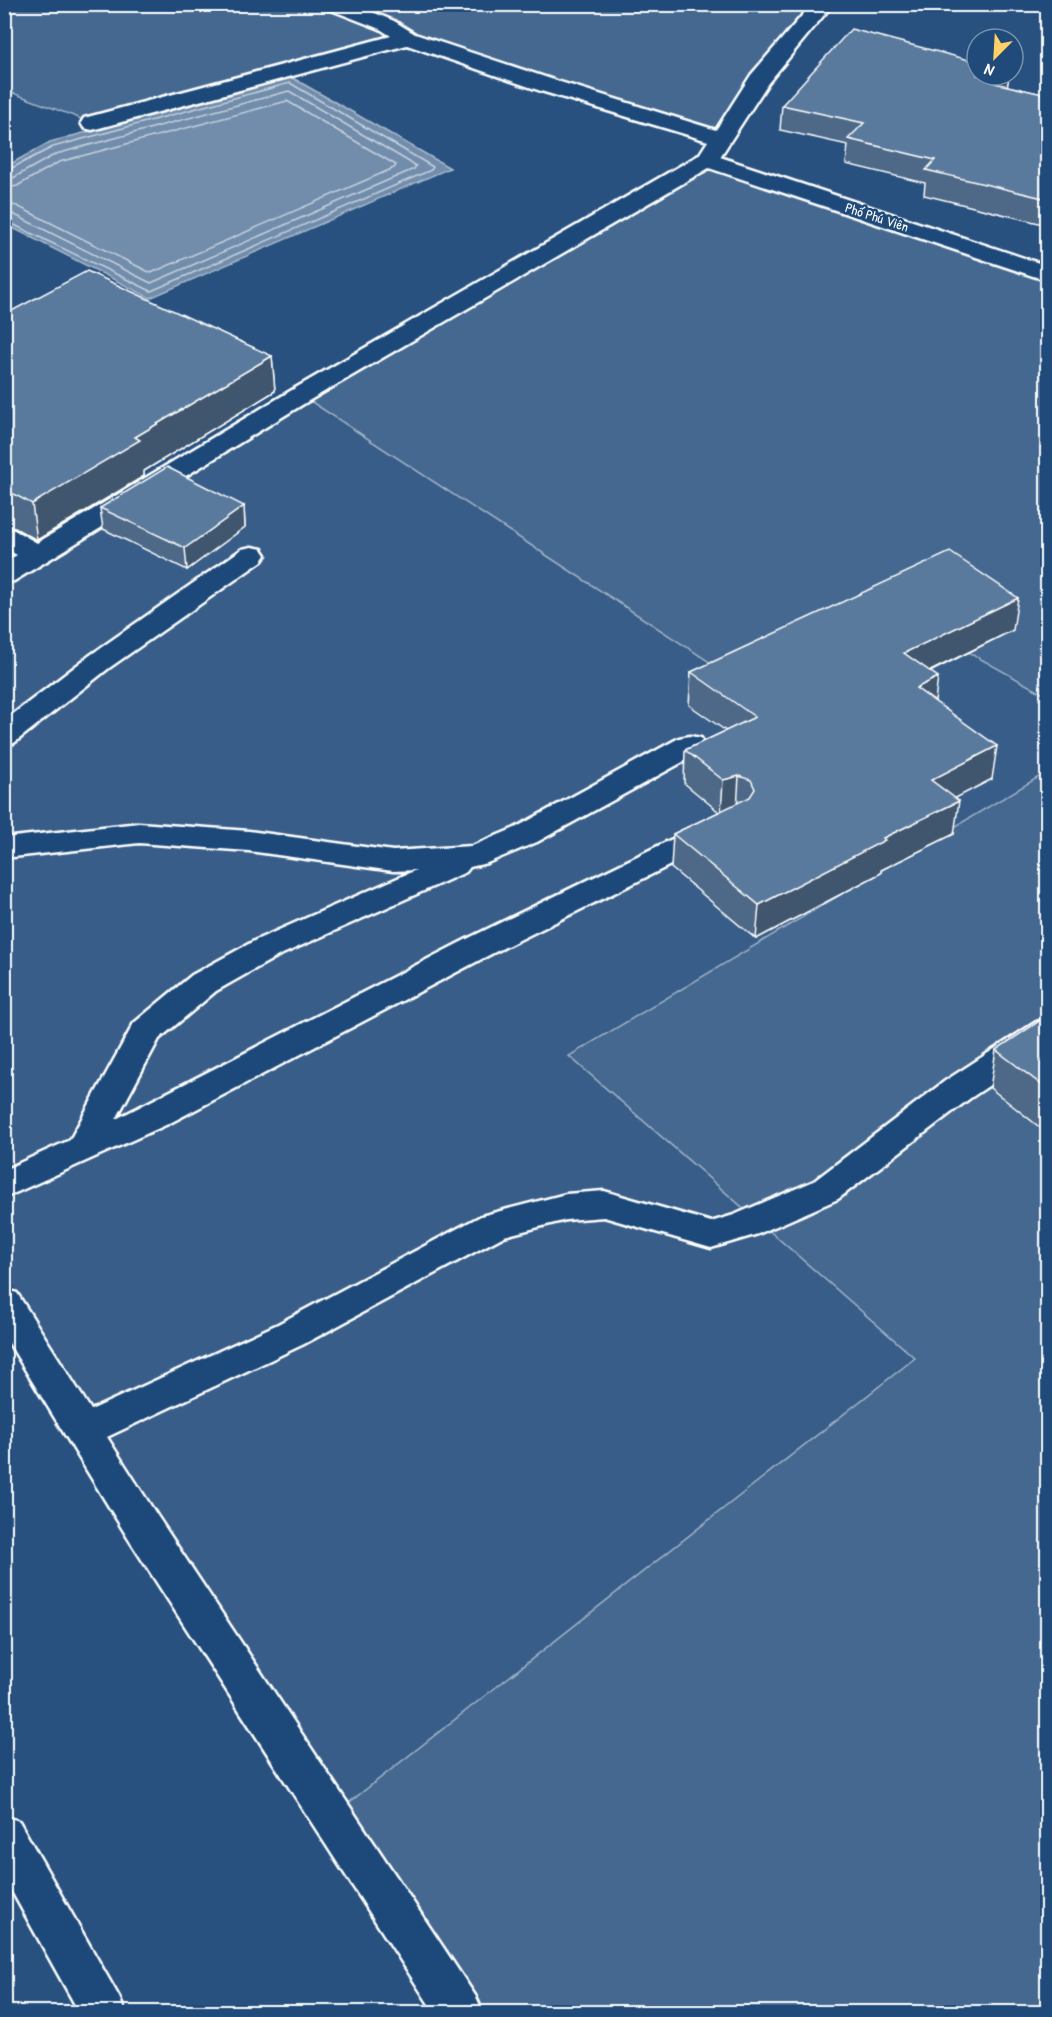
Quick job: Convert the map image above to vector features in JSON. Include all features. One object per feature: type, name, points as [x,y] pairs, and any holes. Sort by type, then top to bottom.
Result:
[{"type":"street","points":[[333,4],[387,25],[408,38],[549,86],[720,138]]},
{"type":"street","points":[[4,575],[301,395],[706,160],[759,80],[823,4]]},
{"type":"street","points":[[92,123],[408,38]]},
{"type":"street","name":"Phố Phú Viên","points":[[706,160],[1047,273]]},
{"type":"street","points":[[4,536],[38,555]]},
{"type":"street","points":[[4,736],[99,662],[252,555]]},
{"type":"street","points":[[83,1148],[146,1031],[204,983],[267,948],[526,835],[690,745]]},
{"type":"street","points":[[4,1185],[156,1115],[482,945],[736,821]]},
{"type":"street","points":[[4,848],[139,833],[249,841],[393,861],[476,856]]},
{"type":"street","points":[[83,1431],[291,1334],[494,1225],[566,1207],[604,1204],[711,1235],[745,1225],[826,1190],[957,1090],[1047,1030]]},
{"type":"street","points":[[4,1303],[142,1526],[460,2013]]},
{"type":"street","points":[[4,1835],[103,2013]]},
{"type":"shaded area","points":[[4,5],[823,5],[725,131],[408,38],[92,123],[5,90]]},
{"type":"shaded area","points":[[707,160],[1047,272],[1047,696],[866,595],[717,667],[301,395]]},
{"type":"shaded area","points":[[301,395],[717,667],[866,595],[1047,696],[1047,772],[569,1056],[916,1358],[332,1816],[5,1270],[4,575]]},
{"type":"shaded area","points":[[1047,772],[1047,2012],[459,2012],[332,1816],[915,1358],[569,1056]]},
{"type":"water","points":[[291,77],[450,168],[150,298],[5,224],[5,167],[50,142]]},
{"type":"building","points":[[851,29],[965,59],[965,87],[1012,87],[1047,95],[1047,199],[926,170],[935,160],[848,139],[864,123],[782,105]]},
{"type":"building","points":[[87,271],[272,356],[135,437],[140,440],[32,504],[4,491],[4,315]]},
{"type":"building","points":[[167,467],[244,506],[185,548],[100,508]]},
{"type":"building","points":[[950,552],[1018,598],[904,653],[938,677],[916,688],[997,746],[931,780],[959,801],[883,838],[885,840],[759,905],[673,834],[750,797],[755,789],[751,780],[739,776],[723,780],[685,750],[755,717],[691,672]]},
{"type":"building","points":[[1047,1016],[1047,1089],[996,1050]]}]
